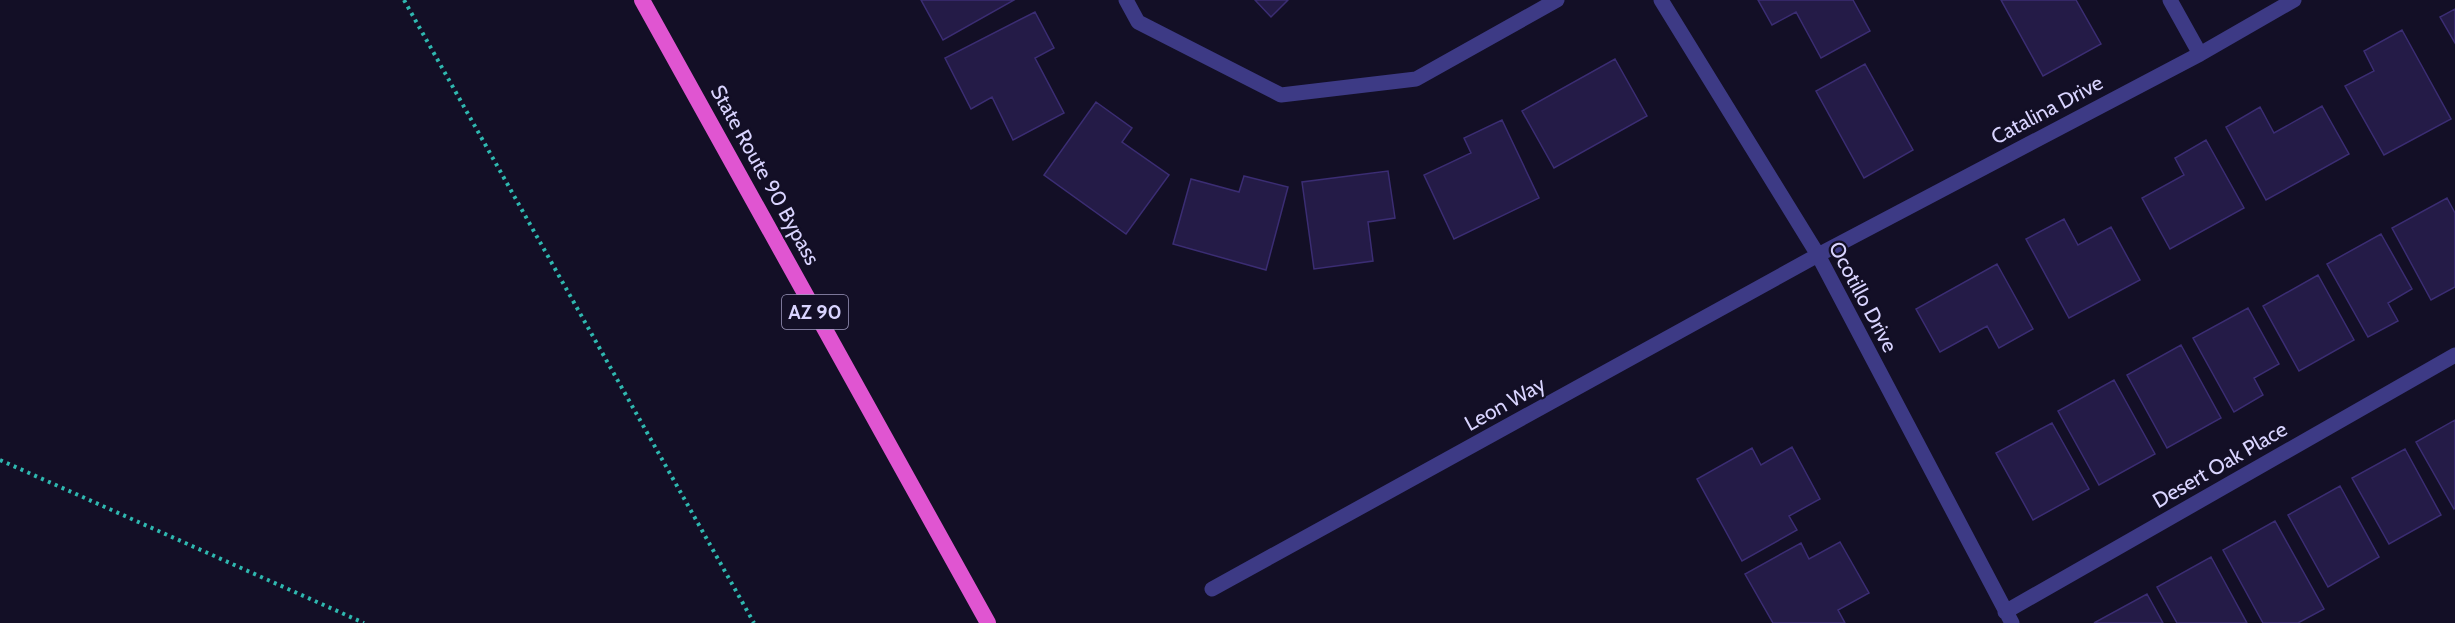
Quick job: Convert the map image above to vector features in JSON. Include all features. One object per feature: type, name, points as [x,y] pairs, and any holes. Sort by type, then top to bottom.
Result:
[{"type":"highway","name":"State Route 90 Bypass","points":[[642,0],[988,623]]},
{"type":"street","points":[[1126,0],[1138,22],[1281,95],[1416,79],[1557,0]]},
{"type":"street","name":"Ocotillo Drive","points":[[1661,0],[1818,255],[2008,617]]},
{"type":"street","points":[[2170,0],[2200,54]]},
{"type":"street","name":"Catalina Drive","points":[[1818,255],[2200,54],[2294,0]]},
{"type":"street","name":"Leon Way","points":[[1212,589],[1818,255]]},
{"type":"street","name":"Desert Oak Place","points":[[2008,617],[2455,355]]},
{"type":"path","points":[[404,0],[754,623]]},
{"type":"path","points":[[0,460],[364,623]]},
{"type":"building","points":[[921,0],[1014,0],[943,40]]},
{"type":"building","points":[[1255,0],[1288,0],[1271,17]]},
{"type":"building","points":[[1758,0],[1853,0],[1870,31],[1821,58],[1796,12],[1772,25]]},
{"type":"building","points":[[2001,0],[2076,0],[2101,44],[2043,76]]},
{"type":"building","points":[[2455,9],[2455,43],[2440,17]]},
{"type":"building","points":[[1035,12],[1054,48],[1035,58],[1064,113],[1013,140],[992,97],[971,109],[945,58]]},
{"type":"building","points":[[2402,30],[2451,119],[2384,155],[2345,86],[2374,71],[2364,51]]},
{"type":"building","points":[[1615,59],[1647,116],[1554,168],[1522,111]]},
{"type":"building","points":[[1865,64],[1913,150],[1864,178],[1816,91]]},
{"type":"building","points":[[1096,102],[1132,128],[1122,142],[1169,175],[1126,234],[1044,175]]},
{"type":"building","points":[[2322,106],[2349,154],[2266,200],[2226,127],[2260,107],[2274,133]]},
{"type":"building","points":[[1502,120],[1539,198],[1454,239],[1424,175],[1471,153],[1464,138]]},
{"type":"building","points":[[2206,140],[2244,208],[2170,249],[2142,198],[2184,175],[2175,158]]},
{"type":"building","points":[[1388,171],[1395,218],[1368,222],[1373,261],[1314,269],[1302,182]]},
{"type":"building","points":[[1244,176],[1288,187],[1266,270],[1173,244],[1191,179],[1239,192]]},
{"type":"building","points":[[2447,198],[2455,213],[2455,287],[2431,300],[2392,228]]},
{"type":"building","points":[[2064,219],[2078,245],[2111,227],[2140,280],[2069,318],[2026,239]]},
{"type":"building","points":[[2381,234],[2412,289],[2388,303],[2398,321],[2368,337],[2327,264]]},
{"type":"building","points":[[1997,264],[2033,329],[1999,348],[1987,326],[1940,352],[1916,309]]},
{"type":"building","points":[[2318,275],[2354,340],[2299,371],[2263,306]]},
{"type":"building","points":[[2248,308],[2279,364],[2254,378],[2263,395],[2234,412],[2193,338]]},
{"type":"building","points":[[2181,345],[2221,418],[2167,448],[2127,375]]},
{"type":"building","points":[[2114,380],[2155,454],[2099,485],[2058,411]]},
{"type":"building","points":[[2455,420],[2455,508],[2454,509],[2416,442]]},
{"type":"building","points":[[2052,423],[2089,489],[2033,520],[1996,453]]},
{"type":"building","points":[[1792,447],[1820,499],[1789,516],[1797,530],[1742,561],[1697,479],[1752,448],[1761,465]]},
{"type":"building","points":[[2405,449],[2441,515],[2389,544],[2352,478]]},
{"type":"building","points":[[2340,486],[2379,557],[2328,587],[2288,515]]},
{"type":"building","points":[[2275,521],[2324,609],[2298,623],[2263,623],[2223,550]]},
{"type":"building","points":[[1840,542],[1869,593],[1838,610],[1845,623],[1773,623],[1745,574],[1801,543],[1809,559]]},
{"type":"building","points":[[2211,557],[2247,623],[2177,623],[2157,587]]},
{"type":"building","points":[[2147,594],[2163,623],[2094,623]]}]
